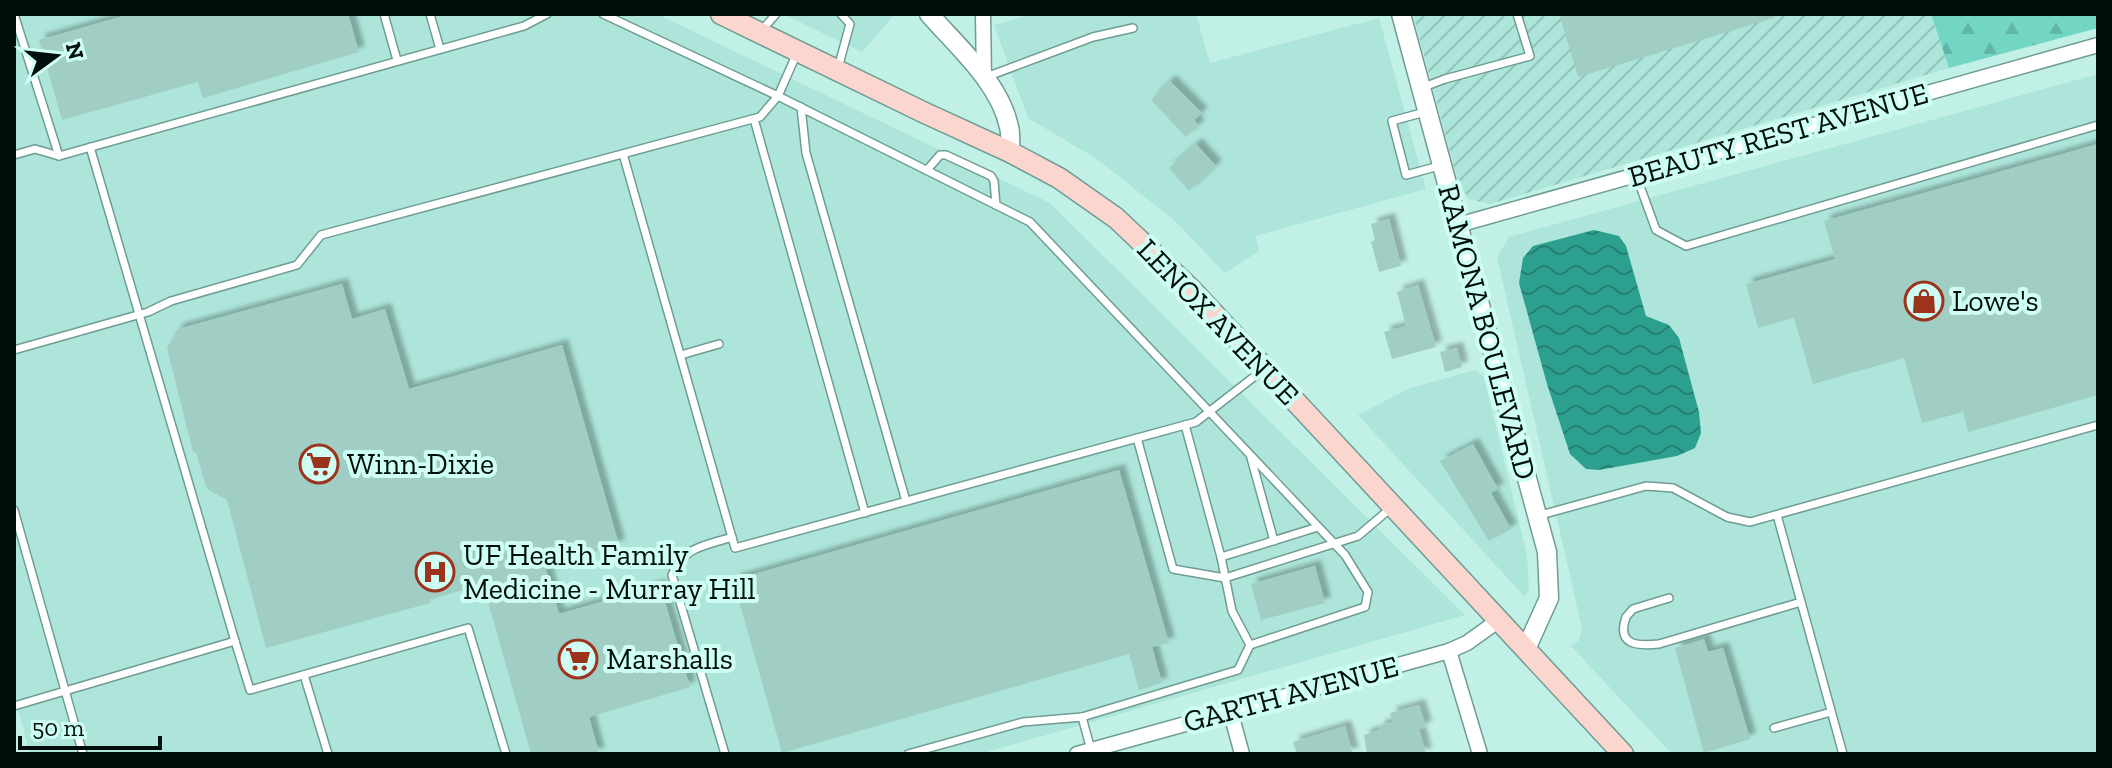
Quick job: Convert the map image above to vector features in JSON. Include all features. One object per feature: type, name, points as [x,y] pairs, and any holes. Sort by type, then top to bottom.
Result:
[{"type":"main road","name":"LENOX AVENUE","points":[[721,14],[1010,152],[1059,178],[1116,218],[1191,289],[1623,754]]},
{"type":"street","points":[[929,14],[984,78],[1001,103],[1010,128],[1010,152]]},
{"type":"street","points":[[983,14],[984,78]]},
{"type":"street","name":"RAMONA BOULEVARD","points":[[1401,14],[1548,563],[1549,598],[1526,649]]},
{"type":"street","name":"BEAUTY REST AVENUE","points":[[1458,225],[2098,45]]},
{"type":"street","name":"GARTH AVENUE","points":[[1084,752],[1449,651],[1467,643],[1499,620]]},
{"type":"street","points":[[1449,651],[1480,754]]},
{"type":"street","points":[[1230,710],[1242,754]]},
{"type":"lane","points":[[14,14],[59,156]]},
{"type":"lane","points":[[384,14],[397,60]]},
{"type":"lane","points":[[430,14],[440,49]]},
{"type":"lane","points":[[14,155],[35,149],[59,156],[524,26],[547,14]]},
{"type":"lane","points":[[603,14],[801,107],[1030,222],[1345,555],[1368,592],[1365,607],[1250,645],[1238,670],[1082,717],[1023,722],[908,754]]},
{"type":"lane","points":[[760,32],[776,14]]},
{"type":"lane","points":[[837,70],[850,24],[841,14]]},
{"type":"lane","points":[[1421,88],[1530,56],[1517,14]]},
{"type":"lane","points":[[984,78],[1093,37],[1133,28]]},
{"type":"lane","points":[[14,350],[297,265],[321,235],[760,117],[778,96],[798,51]]},
{"type":"lane","points":[[801,107],[806,153],[906,501]]},
{"type":"lane","points":[[1427,112],[1392,121],[1406,175],[1441,165]]},
{"type":"lane","points":[[754,119],[865,513]]},
{"type":"lane","points":[[1636,175],[1656,230],[1686,246],[2098,125]]},
{"type":"lane","points":[[90,147],[250,690],[468,628],[506,754]]},
{"type":"lane","points":[[623,154],[735,548],[1196,422],[1265,368]]},
{"type":"lane","points":[[927,170],[940,155],[946,155],[991,176],[996,205]]},
{"type":"lane","points":[[681,355],[719,344]]},
{"type":"lane","points":[[1185,425],[1221,557],[1232,611],[1250,645]]},
{"type":"lane","points":[[1537,516],[1646,486],[1673,488],[1727,517],[1750,522],[2098,425]]},
{"type":"lane","points":[[1137,438],[1173,569],[1225,578],[1358,536],[1393,506]]},
{"type":"lane","points":[[1251,457],[1274,541]]},
{"type":"lane","points":[[14,510],[83,754]]},
{"type":"lane","points":[[1777,515],[1843,754]]},
{"type":"lane","points":[[1221,557],[1318,527]]},
{"type":"lane","points":[[725,754],[672,575],[678,560],[687,552],[732,537]]},
{"type":"lane","points":[[1669,598],[1633,609],[1626,617],[1624,634],[1628,642],[1636,646],[1659,644],[1801,602]]},
{"type":"lane","points":[[14,706],[235,641]]},
{"type":"lane","points":[[304,675],[328,754]]},
{"type":"lane","points":[[1774,728],[1831,712]]},
{"type":"lane","points":[[1082,717],[1084,752]]},
{"type":"shaded area","points":[[14,14],[657,14],[1050,203],[1465,615],[980,754],[30,754],[14,695]]},
{"type":"shaded area","points":[[783,14],[895,14],[862,52]]},
{"type":"shaded area","points":[[1033,14],[1196,14],[1210,63],[1379,18],[1426,189],[1255,236],[1259,251],[1225,273],[1174,220],[1097,159],[1028,118],[994,25]]},
{"type":"shaded area","points":[[1413,14],[1931,14],[1949,68],[1490,204],[1468,199],[1457,178]]},
{"type":"shaded area","points":[[2098,74],[2098,754],[1672,754],[1571,646],[1579,640],[1582,628],[1497,257],[1509,237]]},
{"type":"shaded area","points":[[1475,370],[1484,377],[1527,556],[1529,588],[1525,597],[1358,415],[1410,388]]},
{"type":"green space","points":[[1931,14],[2098,14],[2098,28],[1949,68]]},
{"type":"water","points":[[1594,230],[1619,236],[1626,246],[1646,316],[1669,325],[1679,338],[1699,412],[1701,433],[1695,448],[1677,456],[1599,470],[1586,469],[1570,454],[1519,283],[1523,258],[1533,246]]},
{"type":"building","points":[[130,14],[348,14],[359,52],[203,98],[198,82],[62,120],[39,40]]},
{"type":"building","points":[[1559,14],[1774,14],[1774,18],[1578,77]]},
{"type":"building","points":[[1170,81],[1202,113],[1194,120],[1199,125],[1186,137],[1151,100]]},
{"type":"building","points":[[1196,144],[1216,166],[1189,191],[1169,168]]},
{"type":"building","name":"Lowe's","points":[[2098,144],[2098,395],[1968,432],[1963,412],[1922,423],[1904,358],[1813,384],[1794,318],[1758,328],[1746,284],[1835,259],[1824,221]]},
{"type":"building","points":[[1389,219],[1401,266],[1379,272],[1371,242],[1375,240],[1371,224]]},
{"type":"building","points":[[342,284],[352,319],[385,309],[409,389],[562,345],[619,545],[545,566],[559,614],[660,585],[690,687],[589,717],[599,754],[531,754],[483,584],[429,600],[430,603],[266,648],[227,500],[207,489],[196,453],[193,452],[167,348],[178,329]]},
{"type":"building","points":[[1418,285],[1436,347],[1392,359],[1384,332],[1406,326],[1397,292]]},
{"type":"building","points":[[1457,348],[1462,367],[1445,372],[1440,352]]},
{"type":"building","points":[[1473,444],[1498,489],[1491,493],[1511,529],[1489,541],[1440,461]]},
{"type":"building","points":[[1119,470],[1169,643],[1152,647],[1162,683],[1139,690],[1129,654],[782,753],[733,580]]},
{"type":"building","points":[[1315,566],[1325,603],[1261,620],[1251,584]]},
{"type":"building","points":[[1704,639],[1708,652],[1723,648],[1750,739],[1704,753],[1675,648]]},
{"type":"building","points":[[1419,705],[1426,727],[1419,729],[1426,754],[1367,754],[1364,735],[1393,722],[1390,713]]},
{"type":"building","points":[[1345,726],[1353,754],[1297,754],[1293,742]]},
{"type":"place","name":"Lowe's","points":[[1924,301]]},
{"type":"place","name":"Winn-Dixie","points":[[319,464]]},
{"type":"place","name":"UF Health Family Medicine - Murray Hill","points":[[435,572]]},
{"type":"place","name":"Marshalls","points":[[578,659]]}]
